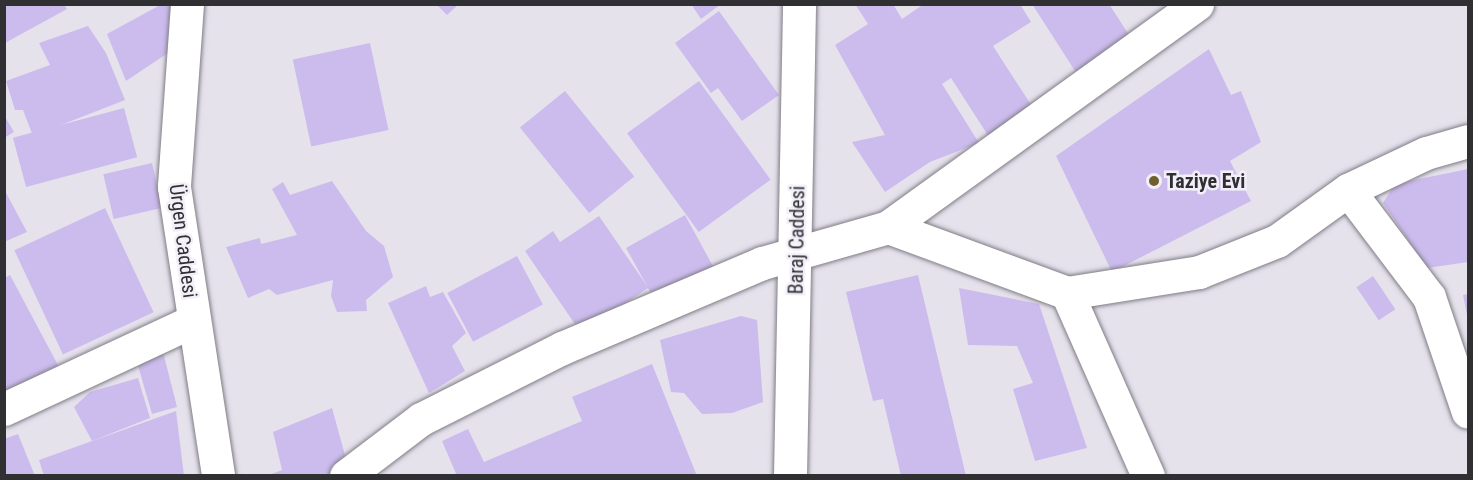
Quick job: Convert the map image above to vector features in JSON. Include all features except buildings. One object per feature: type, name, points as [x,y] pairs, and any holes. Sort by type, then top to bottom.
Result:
[{"type":"street","name":"Ürgen Caddesi","points":[[187,4],[174,187],[218,476]]},
{"type":"street","name":"Baraj Caddesi","points":[[790,476],[797,252],[800,4]]},
{"type":"street","points":[[346,476],[421,419],[552,353],[762,263],[888,227],[1197,4]]},
{"type":"street","points":[[888,227],[1067,293],[1199,272],[1277,241],[1348,190],[1426,153],[1468,141]]},
{"type":"street","points":[[1348,190],[1429,297],[1468,412]]},
{"type":"street","points":[[1067,293],[1148,476]]},
{"type":"street","points":[[4,409],[193,321]]},
{"type":"place","name":"Taziye Evi","points":[[1154,181]]}]
